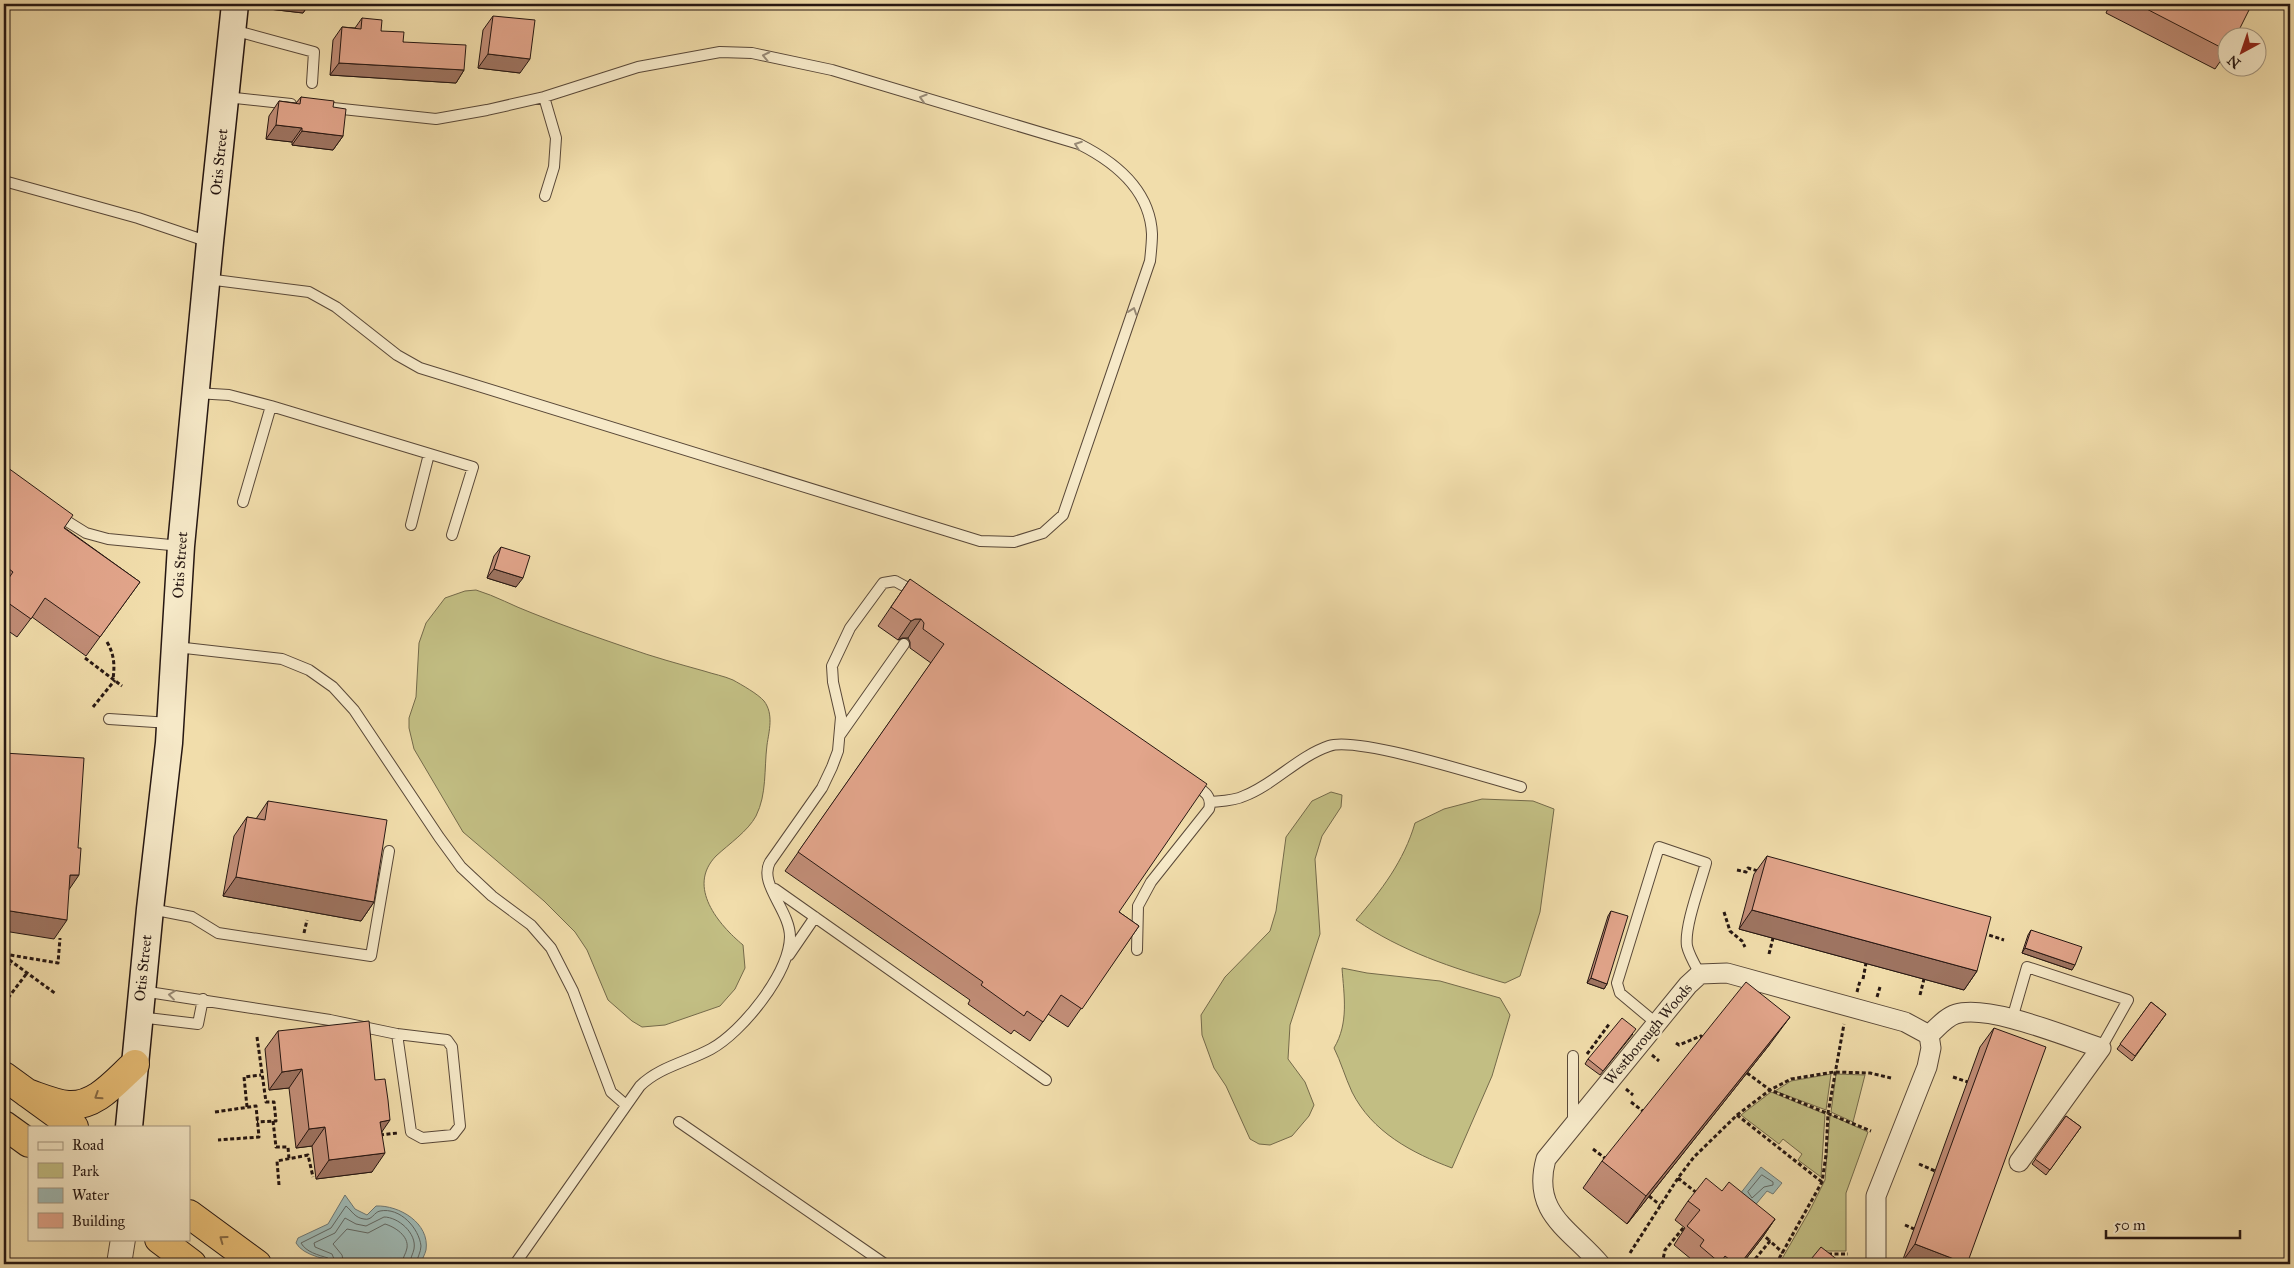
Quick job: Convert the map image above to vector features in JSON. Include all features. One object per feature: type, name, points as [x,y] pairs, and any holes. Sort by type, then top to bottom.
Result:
[{"type":"highway","points":[[27,1093],[68,1105],[87,1103],[101,1095],[134,1064]]},
{"type":"highway","points":[[4,1076],[73,1126]]},
{"type":"highway","points":[[4,1124],[28,1142]]},
{"type":"highway","points":[[190,1215],[257,1264]]},
{"type":"highway","points":[[160,1240],[192,1264]]},
{"type":"main road","name":"Otis Street","points":[[129,1126],[138,1017],[171,723],[181,546],[206,279],[235,4]]},
{"type":"street","name":"Westborough Woods","points":[[1600,1264],[1556,1220],[1545,1202],[1542,1185],[1546,1159],[1656,1023],[1688,985],[1700,974],[1727,973],[1905,1022],[1929,1035]]},
{"type":"street","points":[[1876,1264],[1876,1196],[1927,1067],[1931,1048],[1929,1035],[1950,1016],[1962,1013],[1982,1013],[2012,1019],[2101,1048],[2019,1162]]},
{"type":"street","points":[[119,1264],[123,1240]]},
{"type":"lane","points":[[232,30],[314,52],[312,83]]},
{"type":"lane","points":[[206,279],[309,292],[336,307],[396,355],[420,368],[980,541],[1014,542],[1043,533],[1063,514],[1150,261],[1152,233],[1148,212],[1139,192],[1120,170],[1102,156],[1079,144],[832,70],[752,53],[720,52],[638,67],[544,97],[487,110],[436,118],[321,107]]},
{"type":"lane","points":[[226,97],[302,105]]},
{"type":"lane","points":[[544,97],[556,138],[554,167],[545,196]]},
{"type":"lane","points":[[4,181],[138,218],[210,242]]},
{"type":"lane","points":[[195,393],[229,395],[473,467],[452,535]]},
{"type":"lane","points":[[243,502],[270,406]]},
{"type":"lane","points":[[411,525],[429,454]]},
{"type":"lane","points":[[48,510],[86,534],[108,539],[181,546]]},
{"type":"lane","points":[[784,962],[790,936],[788,924],[780,902],[770,886],[766,874],[767,868],[822,788],[832,767],[840,736],[841,716],[833,682],[832,666],[850,628],[875,592],[886,581],[895,581],[904,585],[926,600]]},
{"type":"lane","points":[[840,736],[904,644]]},
{"type":"lane","points":[[176,647],[282,659],[309,670],[333,687],[354,710],[461,867],[481,887],[530,925],[551,948],[573,991],[612,1092],[626,1105]]},
{"type":"lane","points":[[110,719],[171,723]]},
{"type":"lane","points":[[1211,802],[1244,797],[1266,785],[1298,761],[1335,744],[1377,748],[1521,787]]},
{"type":"lane","points":[[1137,950],[1138,906],[1151,882],[1208,811],[1211,802],[1208,794],[1180,775]]},
{"type":"lane","points":[[1656,1023],[1620,993],[1616,983],[1659,847],[1706,863],[1689,926],[1687,942],[1689,952],[1700,974]]},
{"type":"lane","points":[[150,909],[192,917],[218,933],[371,956],[389,851]]},
{"type":"lane","points":[[770,886],[1046,1080]]},
{"type":"lane","points":[[515,1264],[626,1105],[646,1080],[710,1049],[732,1035],[756,1007],[784,962],[815,918]]},
{"type":"lane","points":[[2012,1019],[2027,967],[2128,1000],[2101,1048]]},
{"type":"lane","points":[[141,991],[330,1020],[397,1034],[444,1039],[450,1042],[460,1126],[453,1135],[422,1138],[411,1132],[397,1034]]},
{"type":"lane","points":[[138,1017],[198,1024],[203,999]]},
{"type":"lane","points":[[1572,1127],[1573,1056]]},
{"type":"lane","points":[[679,1122],[885,1264]]},
{"type":"path","points":[[93,707],[114,679],[112,651],[107,642]]},
{"type":"path","points":[[85,658],[122,686]]},
{"type":"path","points":[[1737,870],[1746,872],[1748,868],[1764,873]]},
{"type":"path","points":[[1724,912],[1730,932],[1742,941],[1745,947]]},
{"type":"path","points":[[1977,932],[2004,940]]},
{"type":"path","points":[[4,955],[58,962],[60,938]]},
{"type":"path","points":[[1769,954],[1773,938]]},
{"type":"path","points":[[4,955],[56,994]]},
{"type":"path","points":[[4,972],[12,962]]},
{"type":"path","points":[[1862,979],[1866,963]]},
{"type":"path","points":[[8,998],[27,973]]},
{"type":"path","points":[[1920,995],[1924,979]]},
{"type":"path","points":[[1776,1264],[1822,1182],[1826,1155],[1828,1113],[1834,1072],[1846,1016]]},
{"type":"path","points":[[1573,1056],[1584,1057],[1610,1023]]},
{"type":"path","points":[[257,1036],[266,1102],[274,1102],[276,1121],[258,1122]]},
{"type":"path","points":[[1676,1042],[1679,1045],[1701,1036],[1704,1038]]},
{"type":"path","points":[[1630,1253],[1678,1178],[1694,1157],[1737,1115],[1770,1090],[1791,1078],[1834,1072],[1870,1073],[1891,1078]]},
{"type":"path","points":[[1748,1073],[1770,1090],[1871,1132]]},
{"type":"path","points":[[248,1107],[244,1077],[261,1075]]},
{"type":"path","points":[[1953,1077],[1968,1082]]},
{"type":"path","points":[[1631,1102],[1644,1113]]},
{"type":"path","points":[[215,1112],[256,1106],[258,1122],[259,1137],[218,1140]]},
{"type":"path","points":[[1737,1115],[1822,1182]]},
{"type":"path","points":[[273,1121],[276,1147],[288,1146],[289,1159]]},
{"type":"path","points":[[376,1136],[383,1135],[380,1126]]},
{"type":"path","points":[[1593,1149],[1606,1159]]},
{"type":"path","points":[[279,1185],[277,1161],[308,1156],[313,1177]]},
{"type":"path","points":[[1919,1164],[1935,1171]]},
{"type":"path","points":[[1678,1178],[1704,1199]]},
{"type":"path","points":[[1649,1196],[1660,1205]]},
{"type":"path","points":[[1905,1225],[1914,1229]]},
{"type":"path","points":[[1662,1264],[1664,1250],[1684,1227]]},
{"type":"path","points":[[1756,1229],[1783,1252]]},
{"type":"path","points":[[1751,1264],[1770,1241]]},
{"type":"path","points":[[1828,1254],[1848,1254]]},
{"type":"green space","points":[[476,590],[604,640],[733,680],[758,695],[767,706],[770,723],[764,790],[760,808],[753,822],[716,856],[708,868],[704,880],[705,893],[709,905],[724,927],[743,945],[745,968],[735,989],[720,1006],[665,1025],[642,1027],[632,1021],[608,1000],[587,950],[575,932],[544,901],[463,832],[414,749],[409,728],[409,718],[416,697],[419,643],[426,623],[445,598],[465,591]]},
{"type":"green space","points":[[1331,792],[1342,795],[1341,807],[1322,836],[1315,859],[1320,934],[1290,1025],[1288,1059],[1305,1082],[1314,1105],[1309,1116],[1292,1136],[1270,1145],[1259,1144],[1250,1139],[1226,1086],[1214,1068],[1202,1035],[1201,1015],[1225,977],[1270,931],[1276,911],[1286,837],[1312,801]]},
{"type":"green space","points":[[1482,799],[1533,801],[1554,809],[1540,912],[1520,976],[1505,983],[1427,958],[1391,941],[1356,920],[1391,875],[1405,850],[1415,823],[1444,809]]},
{"type":"green space","points":[[1342,968],[1367,973],[1440,981],[1500,998],[1510,1015],[1492,1076],[1452,1168],[1408,1148],[1382,1130],[1370,1119],[1352,1092],[1334,1048],[1339,1039],[1344,1019]]},
{"type":"green space","points":[[1831,1074],[1826,1110],[1775,1091],[1791,1081]]},
{"type":"green space","points":[[1836,1074],[1865,1075],[1853,1122],[1831,1112]]},
{"type":"green space","points":[[1771,1092],[1825,1114],[1821,1177],[1798,1160],[1802,1154],[1783,1139],[1779,1144],[1741,1115]]},
{"type":"green space","points":[[1830,1115],[1868,1132],[1846,1193],[1846,1251],[1825,1251],[1826,1264],[1779,1264],[1825,1180]]},
{"type":"water","points":[[1761,1167],[1782,1183],[1773,1194],[1767,1191],[1752,1209],[1740,1194]]},
{"type":"water","points":[[345,1195],[355,1209],[367,1215],[376,1206],[385,1206],[403,1212],[418,1224],[426,1240],[426,1250],[420,1264],[372,1264],[334,1261],[317,1257],[304,1251],[296,1243],[298,1238],[328,1224]]},
{"type":"building","points":[[2137,4],[2252,4],[2240,28],[2216,28],[2216,45]]},
{"type":"building","points":[[493,16],[535,20],[530,59],[488,54]]},
{"type":"building","points":[[362,18],[382,20],[381,31],[404,32],[403,42],[466,45],[464,70],[339,63],[342,27],[361,29]]},
{"type":"building","points":[[301,97],[334,101],[333,107],[346,109],[343,136],[302,131],[302,128],[276,125],[279,101],[300,104]]},
{"type":"building","points":[[4,465],[73,515],[64,528],[140,582],[100,637],[45,598],[31,619],[4,600],[4,585],[13,572],[4,565]]},
{"type":"building","points":[[501,547],[530,556],[523,578],[494,569]]},
{"type":"building","points":[[910,579],[1207,784],[1119,912],[1139,926],[1082,1009],[1061,995],[1043,1022],[1027,1011],[1024,1016],[981,985],[983,982],[798,852],[944,644],[923,629],[924,623],[921,619],[911,621],[891,607]]},
{"type":"building","points":[[4,753],[84,758],[78,848],[81,848],[79,875],[70,875],[67,920],[4,910]]},
{"type":"building","points":[[268,801],[387,820],[374,902],[236,877],[247,817],[265,820]]},
{"type":"building","points":[[1767,856],[1991,917],[1977,971],[1752,910]]},
{"type":"building","points":[[1611,911],[1628,916],[1607,984],[1591,978]]},
{"type":"building","points":[[2031,930],[2082,947],[2075,965],[2025,948]]},
{"type":"building","points":[[1746,982],[1790,1017],[1646,1196],[1602,1161]]},
{"type":"building","points":[[2151,1002],[2166,1014],[2135,1056],[2120,1044]]},
{"type":"building","points":[[1622,1018],[1636,1029],[1603,1071],[1588,1059]]},
{"type":"building","points":[[369,1021],[375,1080],[385,1079],[388,1100],[390,1120],[380,1122],[385,1153],[329,1160],[325,1127],[309,1129],[302,1069],[282,1072],[278,1031]]},
{"type":"building","points":[[1994,1028],[2046,1047],[1967,1264],[1915,1244]]},
{"type":"building","points":[[2066,1116],[2081,1127],[2050,1170],[2035,1159]]},
{"type":"building","points":[[1706,1178],[1722,1191],[1729,1182],[1775,1219],[1740,1264],[1735,1264],[1725,1256],[1720,1263],[1700,1246],[1704,1240],[1687,1226],[1700,1210],[1688,1201]]},
{"type":"building","points":[[1821,1247],[1843,1264],[1807,1264]]}]
